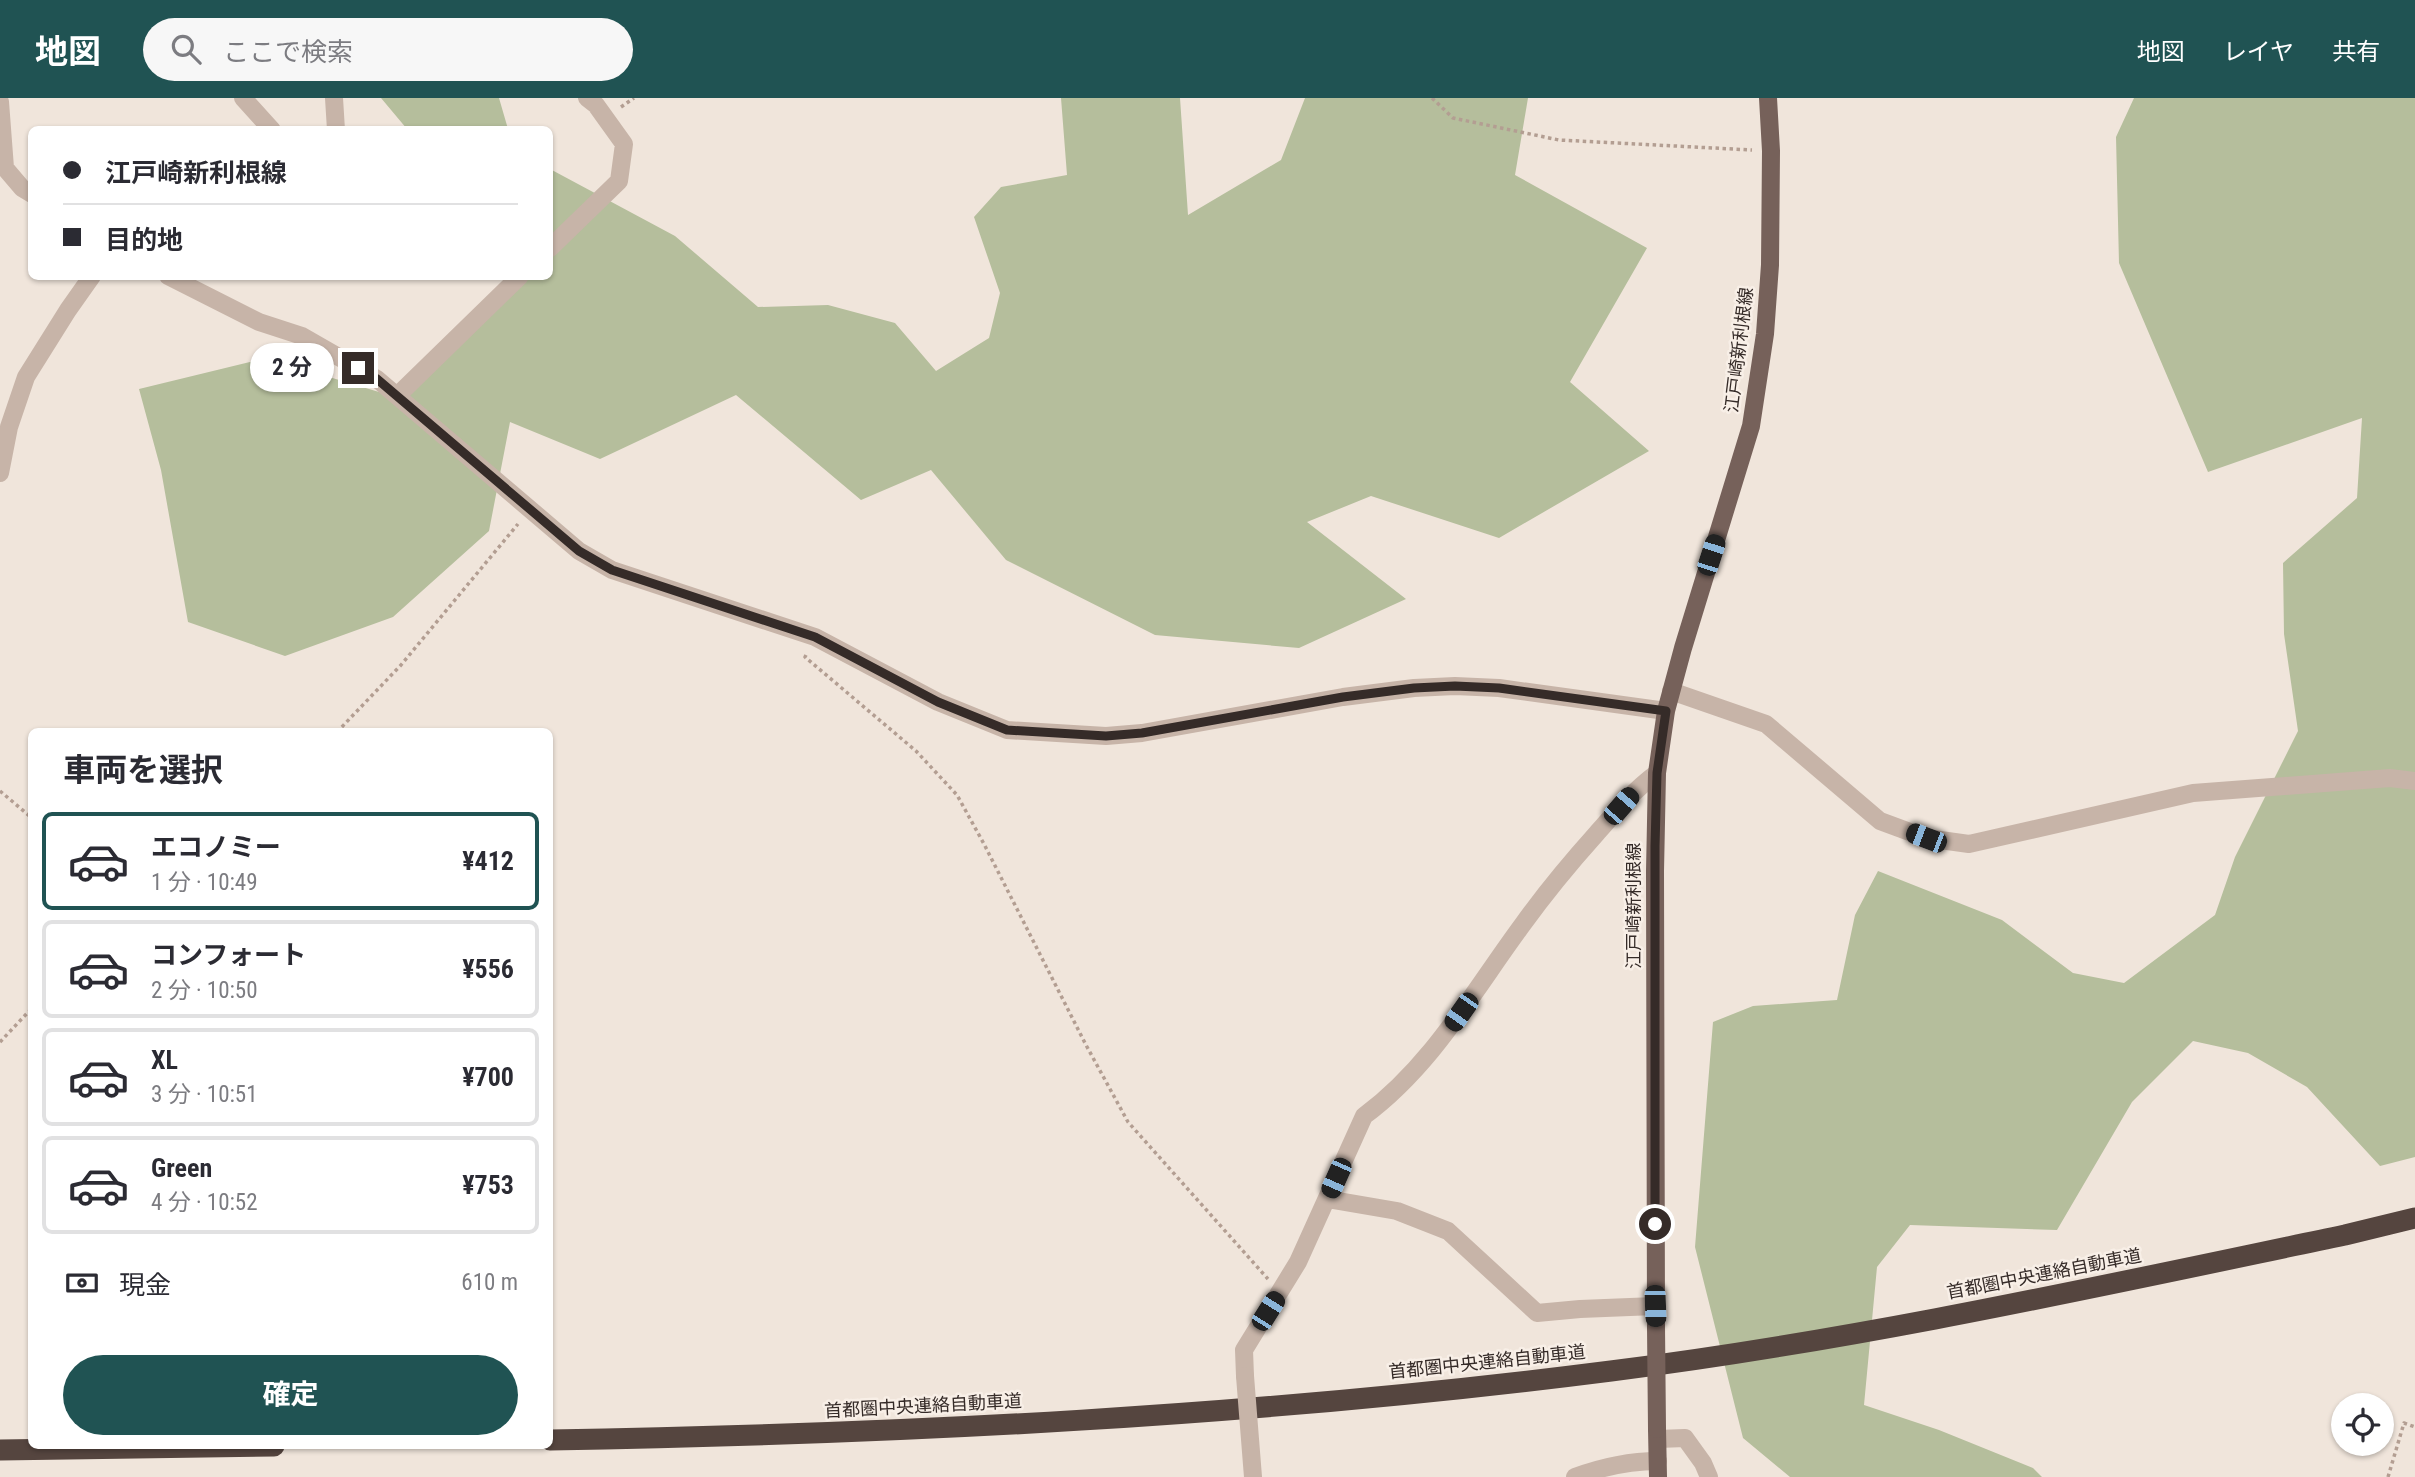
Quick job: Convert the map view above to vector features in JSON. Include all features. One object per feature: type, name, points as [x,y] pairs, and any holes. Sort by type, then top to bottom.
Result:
[{"type":"highway","name":"首都圏中央連絡自動車道","points":[[553,1440],[771,1436],[1040,1423],[1340,1401],[1610,1371],[1894,1327],[2198,1266],[2415,1218]]},
{"type":"highway","points":[[0,1450],[68,1449]]},
{"type":"main road","name":"江戸崎新利根線","points":[[1658,1469],[1655,1306],[1657,773],[1671,691],[1751,426],[1765,334],[1770,265],[1771,151],[1768,98]]},
{"type":"street","points":[[243,98],[266,126]]},
{"type":"street","points":[[334,98],[336,126]]},
{"type":"street","points":[[553,245],[619,181],[624,144],[587,98]]},
{"type":"street","points":[[0,102],[5,167],[28,192]]},
{"type":"street","points":[[0,473],[9,427],[26,377],[89,280]]},
{"type":"street","points":[[176,280],[259,322],[302,336],[377,379],[579,551],[612,570],[815,637],[938,702],[1007,730],[1106,736],[1142,733],[1343,697],[1455,686],[1499,688],[1666,711]]},
{"type":"street","points":[[397,396],[516,280]]},
{"type":"street","points":[[1671,691],[1766,724],[1880,821],[1926,838],[1969,844],[2193,793],[2390,778],[2415,781]]},
{"type":"street","points":[[1254,1477],[1244,1350],[1298,1262],[1364,1116],[1385,1100],[1445,1034],[1523,923],[1571,863],[1638,787],[1657,773]]},
{"type":"street","points":[[1327,1199],[1397,1211],[1448,1231],[1536,1313],[1655,1306]]},
{"type":"street","points":[[1658,1434],[1685,1437],[1709,1477]]},
{"type":"street","points":[[1575,1477],[1628,1462],[1658,1469]]},
{"type":"path","points":[[1432,98],[1453,118],[1559,141],[1771,151]]},
{"type":"path","points":[[341,728],[401,664],[531,509]]},
{"type":"path","points":[[815,637],[805,657],[916,751],[957,795],[985,844],[1086,1045],[1128,1122],[1280,1292]]},
{"type":"path","points":[[0,791],[28,815]]},
{"type":"path","points":[[0,1042],[28,1012]]},
{"type":"path","points":[[2388,1477],[2404,1423],[2415,1427]]},
{"type":"green space","points":[[381,98],[499,98],[507,126],[404,126]]},
{"type":"green space","points":[[1061,98],[1180,98],[1188,215],[1281,160],[1305,98],[1528,98],[1515,175],[1647,248],[1570,382],[1649,451],[1499,538],[1371,496],[1307,522],[1406,599],[1299,648],[1155,635],[1006,560],[931,470],[861,500],[736,395],[600,459],[510,422],[489,531],[393,617],[285,656],[188,622],[161,470],[139,389],[266,358],[389,395],[511,280],[553,280],[553,171],[675,236],[758,307],[828,305],[895,323],[936,371],[989,338],[1000,293],[974,217],[1001,187],[1067,175]]},
{"type":"green space","points":[[2134,98],[2415,98],[2415,1157],[2380,1166],[2307,1087],[2248,1053],[2193,1041],[2132,1102],[2057,1230],[1910,1225],[1877,1267],[1864,1405],[1939,1430],[2033,1468],[2042,1477],[1790,1477],[1743,1438],[1695,1247],[1713,1022],[1753,1006],[1837,1000],[1855,915],[1878,871],[2002,920],[2073,973],[2124,983],[2215,915],[2235,857],[2298,731],[2284,634],[2283,563],[2357,498],[2362,418],[2208,472],[2119,263],[2116,137]]},
{"type":"route","points":[[358,368],[377,379],[579,551],[612,570],[815,637],[938,702],[1007,730],[1106,736],[1142,733],[1343,697],[1455,686],[1499,688],[1610,701],[1666,711],[1657,773],[1655,846],[1655,1224]]}]
